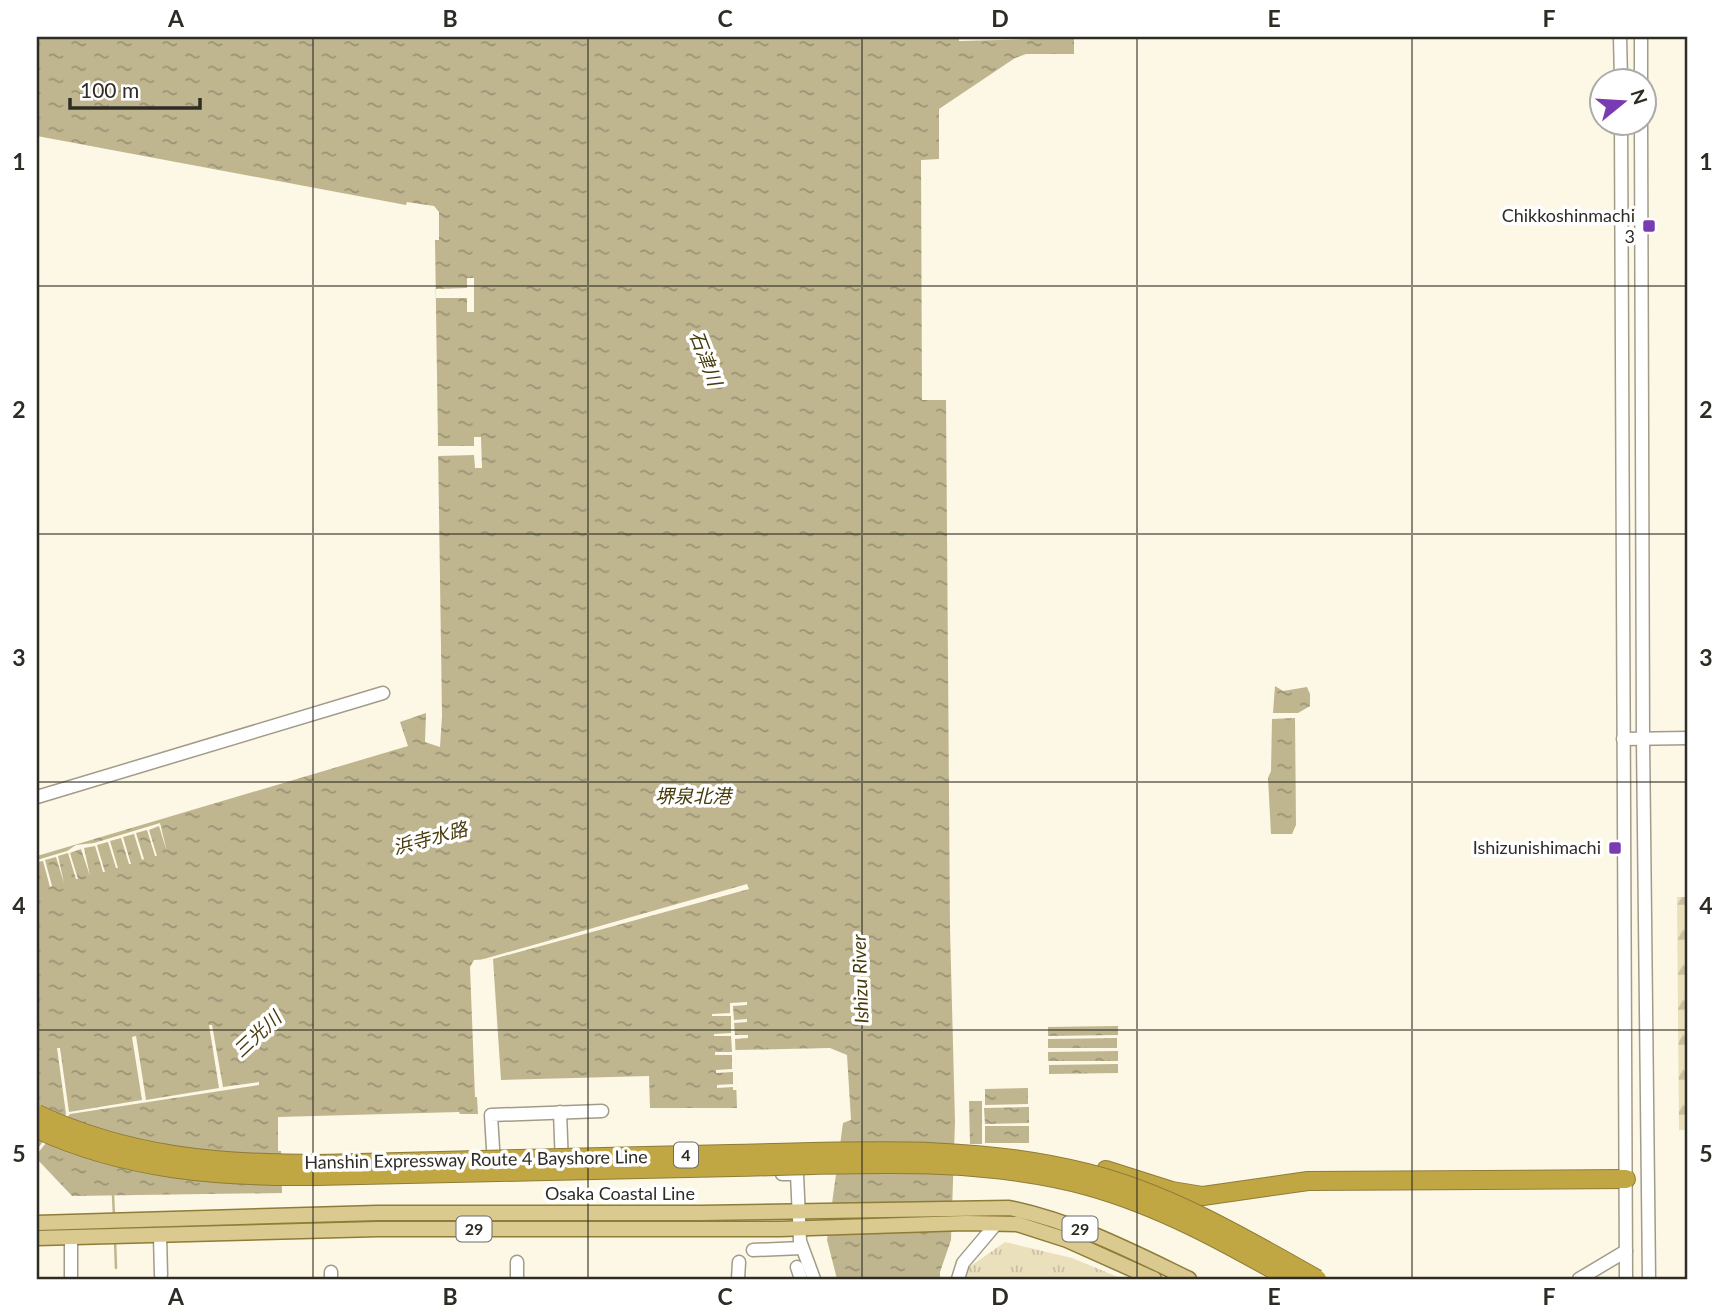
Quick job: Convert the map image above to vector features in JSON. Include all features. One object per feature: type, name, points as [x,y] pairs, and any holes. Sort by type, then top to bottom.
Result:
[{"type":"highway","name":"Hanshin Expressway Route 4 Bayshore Line","points":[[37,1114],[119,1144],[194,1160],[235,1163],[318,1164],[841,1152],[960,1153],[1047,1163],[1136,1188],[1221,1226],[1317,1279]]},
{"type":"highway","name":"Hanshin Expressway Route 4 Bayshore Line","points":[[37,1129],[130,1161],[237,1176],[870,1164],[1001,1169],[1088,1187],[1134,1201],[1218,1239],[1290,1279]]},
{"type":"highway","points":[[960,1153],[1058,1159],[1109,1170],[1172,1191],[1203,1196],[1318,1180],[1626,1179]]},
{"type":"main road","name":"Osaka Coastal Line","points":[[37,1223],[377,1213],[1010,1208],[1074,1226],[1189,1279]]},
{"type":"main road","name":"Osaka Coastal Line","points":[[37,1238],[378,1229],[800,1229],[965,1223],[1017,1224],[1067,1240],[1154,1279]]},
{"type":"street","points":[[1620,37],[1620,66]]},
{"type":"street","points":[[1641,37],[1641,66]]},
{"type":"street","points":[[1621,136],[1626,1279]]},
{"type":"street","points":[[1641,136],[1646,1179],[1649,1279]]},
{"type":"street","points":[[37,797],[383,693]]},
{"type":"street","points":[[1623,739],[1688,738]]},
{"type":"street","points":[[602,1111],[492,1115],[495,1180],[797,1174],[802,1248],[814,1279]]},
{"type":"street","points":[[560,1112],[562,1178]]},
{"type":"street","points":[[1626,1179],[1646,1179]]},
{"type":"street","points":[[958,1279],[963,1263],[996,1224]]},
{"type":"street","points":[[160,1235],[161,1275]]},
{"type":"street","points":[[71,1237],[71,1279]]},
{"type":"street","points":[[752,1250],[802,1248]]},
{"type":"street","points":[[1579,1279],[1626,1251]]},
{"type":"street","points":[[517,1262],[517,1279]]},
{"type":"street","points":[[738,1279],[739,1262]]},
{"type":"green space","points":[[1677,897],[1688,897],[1688,1130],[1679,1130]]},
{"type":"green space","points":[[1005,1242],[1072,1258],[1123,1279],[965,1279],[965,1270]]},
{"type":"water","name":"堺泉北港","points":[[37,37],[959,37],[959,41],[1074,38],[1074,54],[1026,54],[1015,58],[939,109],[939,159],[921,160],[922,400],[946,400],[950,928],[955,1122],[951,1240],[940,1279],[837,1279],[827,1240],[843,1123],[851,1120],[847,1055],[830,1048],[735,1050],[737,1108],[650,1108],[649,1076],[501,1080],[493,959],[474,960],[470,967],[478,1114],[459,1112],[278,1117],[282,1193],[72,1196],[37,1159],[37,856],[408,746],[400,722],[426,713],[425,742],[440,747],[442,716],[435,240],[439,240],[439,212],[434,206],[407,202],[406,205],[37,136]]},
{"type":"water","points":[[1275,686],[1283,691],[1307,687],[1310,706],[1298,713],[1273,713]]},
{"type":"water","points":[[1295,718],[1296,825],[1292,834],[1271,834],[1268,778],[1271,771],[1272,719]]},
{"type":"water","points":[[1118,1026],[1118,1035],[1048,1036],[1048,1027]]},
{"type":"water","points":[[1117,1038],[1117,1048],[1048,1048],[1048,1039]]},
{"type":"water","points":[[1118,1051],[1118,1061],[1048,1061],[1048,1052]]},
{"type":"water","points":[[1118,1064],[1118,1073],[1049,1074],[1049,1065]]},
{"type":"water","points":[[1028,1088],[1028,1104],[985,1105],[985,1089]]},
{"type":"water","points":[[969,1101],[982,1101],[982,1144],[970,1144]]},
{"type":"water","points":[[1029,1107],[1029,1123],[985,1124],[984,1108]]},
{"type":"water","points":[[985,1126],[1029,1126],[1029,1143],[985,1143]]},
{"type":"pier","points":[[467,278],[474,278],[474,312],[467,312],[467,298],[436,298],[436,289],[467,288]]},
{"type":"pier","points":[[474,437],[481,437],[482,468],[475,468],[474,455],[438,456],[438,446],[474,446]]},
{"type":"pier","points":[[160,823],[167,852],[159,826],[149,830],[157,856],[147,830],[136,833],[144,859],[142,860],[134,834],[123,837],[131,864],[121,838],[110,841],[118,868],[108,842],[97,845],[105,872],[95,846],[84,848],[90,876],[81,849],[70,853],[78,879],[68,853],[58,856],[64,883],[56,857],[45,860],[52,886],[50,887],[43,861],[37,862],[76,845],[94,843]]},
{"type":"pier","points":[[747,884],[749,889],[493,959],[477,961]]},
{"type":"pier","points":[[747,1002],[747,1005],[733,1006],[734,1020],[747,1019],[747,1022],[734,1023],[735,1035],[748,1035],[748,1038],[735,1039],[737,1090],[733,1090],[733,1087],[717,1088],[717,1085],[733,1084],[733,1072],[716,1073],[716,1070],[732,1069],[732,1055],[715,1055],[715,1052],[732,1052],[731,1036],[714,1036],[731,1033],[731,1016],[712,1014],[730,1013],[730,1003]]},
{"type":"pier","points":[[209,1025],[212,1025],[223,1087],[259,1082],[259,1085],[70,1114],[37,1154],[37,1149],[66,1114],[57,1048],[60,1048],[69,1112],[142,1100],[132,1037],[136,1036],[146,1100],[219,1088]]},
{"type":"waterway","name":"三光川","points":[[113,1195],[114,1216]]},
{"type":"waterway","name":"三光川","points":[[115,1240],[116,1268]]},
{"type":"place","name":"Chikkoshinmachi 3","points":[[1649,226]]},
{"type":"place","name":"Ishizunishimachi","points":[[1615,848]]},
{"type":"water label","name":"石津川","points":[[706,358]]},
{"type":"water label","name":"浜寺水路","points":[[430,838]]},
{"type":"water label","name":"Ishizu River","points":[[860,979]]}]
